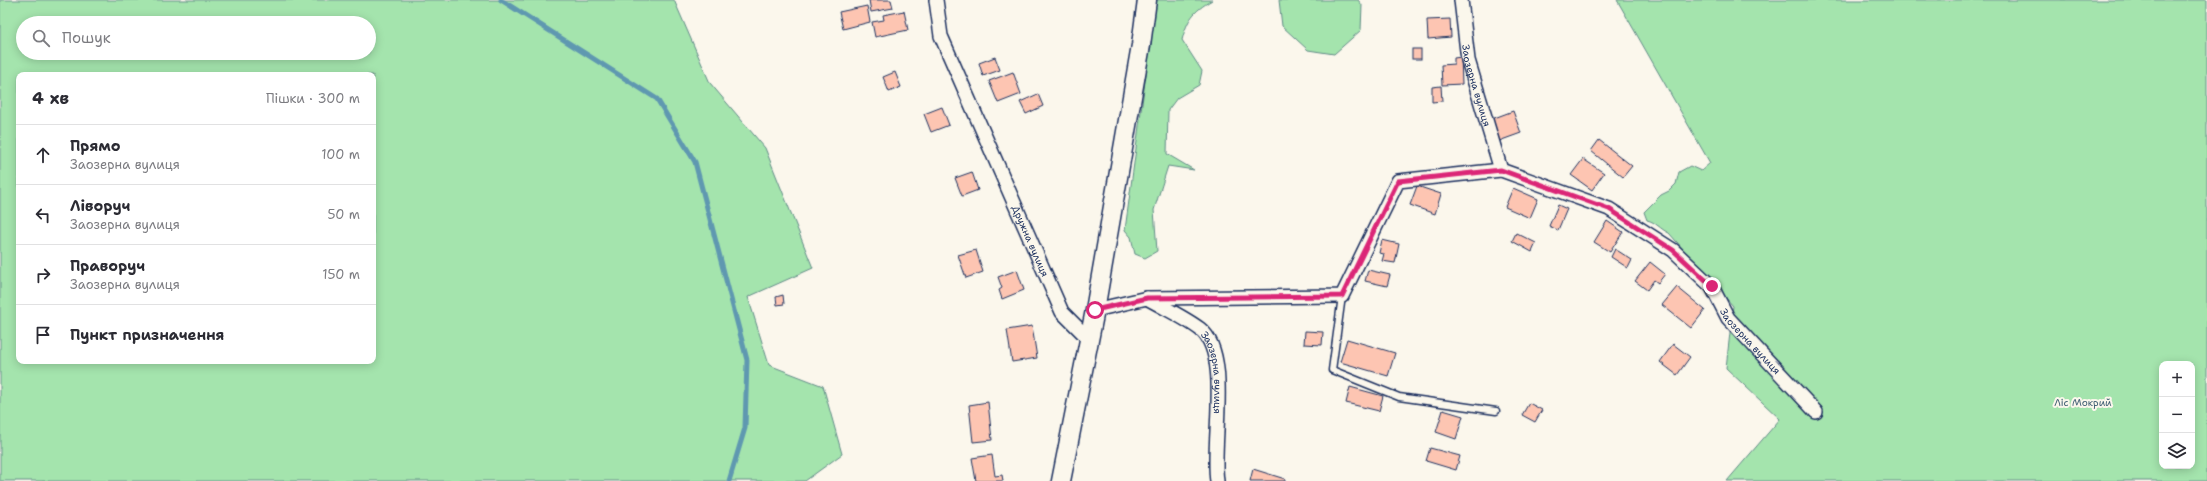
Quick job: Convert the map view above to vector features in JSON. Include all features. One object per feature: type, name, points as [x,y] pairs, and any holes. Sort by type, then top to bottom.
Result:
[{"type":"main road","points":[[1061,481],[1090,340],[1141,45],[1147,0]]},
{"type":"street","name":"Дружна вулиця","points":[[936,0],[941,36],[1062,312],[1090,340]]},
{"type":"street","name":"Заозерна вулиця","points":[[1461,0],[1468,60],[1501,170]]},
{"type":"street","name":"Заозерна вулиця","points":[[1342,296],[1398,181],[1501,170],[1609,209],[1673,250],[1712,286],[1728,318],[1816,412]]},
{"type":"street","points":[[1095,310],[1147,298],[1342,296]]},
{"type":"street","name":"Заозерна вулиця","points":[[1147,298],[1201,330],[1212,346],[1218,365],[1217,481]]},
{"type":"lane","points":[[1342,296],[1332,370],[1399,397],[1496,410]]},
{"type":"green space","points":[[0,0],[674,0],[710,83],[765,148],[813,268],[748,297],[769,365],[823,386],[842,454],[805,481],[0,481]]},
{"type":"green space","points":[[1156,0],[1212,0],[1200,8],[1192,16],[1182,40],[1202,71],[1199,85],[1177,98],[1168,110],[1167,154],[1194,170],[1168,166],[1154,210],[1157,251],[1145,258],[1135,254],[1131,237],[1125,230]]},
{"type":"green space","points":[[1279,0],[1358,0],[1362,5],[1361,30],[1334,54],[1308,50],[1282,26]]},
{"type":"green space","name":"Ліс Мокрий","points":[[1617,0],[2207,0],[2207,481],[1727,481],[1780,419],[1726,368],[1733,306],[1669,233],[1653,222],[1647,220],[1644,212],[1661,195],[1669,191],[1676,184],[1679,172],[1690,166],[1701,171],[1710,163]]},
{"type":"building","points":[[869,0],[891,0],[893,8],[871,12]]},
{"type":"building","points":[[867,6],[870,22],[843,29],[839,12]]},
{"type":"building","points":[[904,11],[908,30],[875,37],[872,22],[884,20],[883,15]]},
{"type":"building","points":[[1450,19],[1451,37],[1428,39],[1427,20]]},
{"type":"building","points":[[1412,49],[1421,49],[1421,59],[1412,59]]},
{"type":"building","points":[[995,57],[1000,70],[983,76],[979,63]]},
{"type":"building","points":[[1461,57],[1462,84],[1442,85],[1441,65],[1454,64],[1454,58]]},
{"type":"building","points":[[895,72],[901,87],[889,92],[883,77]]},
{"type":"building","points":[[1013,72],[1021,94],[998,103],[989,81]]},
{"type":"building","points":[[1441,86],[1442,101],[1432,102],[1432,87]]},
{"type":"building","points":[[1038,94],[1043,106],[1026,114],[1020,102]]},
{"type":"building","points":[[942,107],[949,125],[931,132],[924,114]]},
{"type":"building","points":[[1513,111],[1521,133],[1499,141],[1489,120]]},
{"type":"building","points":[[1599,140],[1632,166],[1623,177],[1591,151]]},
{"type":"building","points":[[1583,159],[1604,173],[1592,190],[1571,175]]},
{"type":"building","points":[[972,172],[978,190],[962,196],[955,178]]},
{"type":"building","points":[[1417,186],[1441,194],[1435,214],[1410,205]]},
{"type":"building","points":[[1513,188],[1538,199],[1530,218],[1505,207]]},
{"type":"building","points":[[1558,205],[1567,209],[1558,230],[1549,226]]},
{"type":"building","points":[[1607,221],[1623,232],[1610,252],[1594,242]]},
{"type":"building","points":[[1516,233],[1536,243],[1532,252],[1512,241]]},
{"type":"building","points":[[1382,240],[1399,244],[1395,263],[1382,261],[1384,254],[1379,253]]},
{"type":"building","points":[[1615,249],[1632,260],[1628,268],[1611,257]]},
{"type":"building","points":[[976,250],[983,272],[966,278],[958,255]]},
{"type":"building","points":[[1650,262],[1665,274],[1658,283],[1654,280],[1647,290],[1635,281]]},
{"type":"building","points":[[1017,270],[1024,290],[1002,299],[999,290],[1002,288],[998,277]]},
{"type":"building","points":[[1368,270],[1390,275],[1387,286],[1365,281]]},
{"type":"building","points":[[1677,287],[1705,310],[1691,328],[1662,305]]},
{"type":"building","points":[[783,295],[784,304],[777,305],[776,297]]},
{"type":"building","points":[[1032,326],[1037,358],[1012,362],[1007,330]]},
{"type":"building","points":[[1305,331],[1323,332],[1322,345],[1304,344]]},
{"type":"building","points":[[1347,339],[1395,353],[1388,376],[1340,362]]},
{"type":"building","points":[[1673,344],[1690,357],[1677,375],[1660,362]]},
{"type":"building","points":[[1350,387],[1383,396],[1379,411],[1346,403]]},
{"type":"building","points":[[988,402],[992,440],[973,442],[969,405]]},
{"type":"building","points":[[1529,403],[1542,410],[1535,422],[1522,415]]},
{"type":"building","points":[[1443,410],[1463,416],[1456,439],[1436,432]]},
{"type":"building","points":[[1430,448],[1460,456],[1456,470],[1426,461]]},
{"type":"building","points":[[992,455],[995,476],[1002,475],[1003,481],[976,481],[972,458]]},
{"type":"building","points":[[1253,469],[1285,479],[1285,481],[1250,481]]},
{"type":"waterway","points":[[501,0],[657,99],[695,162],[747,360],[745,428],[729,481]]},
{"type":"route","points":[[1095,310],[1147,298],[1342,296],[1398,181],[1501,170],[1609,209],[1640,227],[1673,250],[1712,286]]}]
